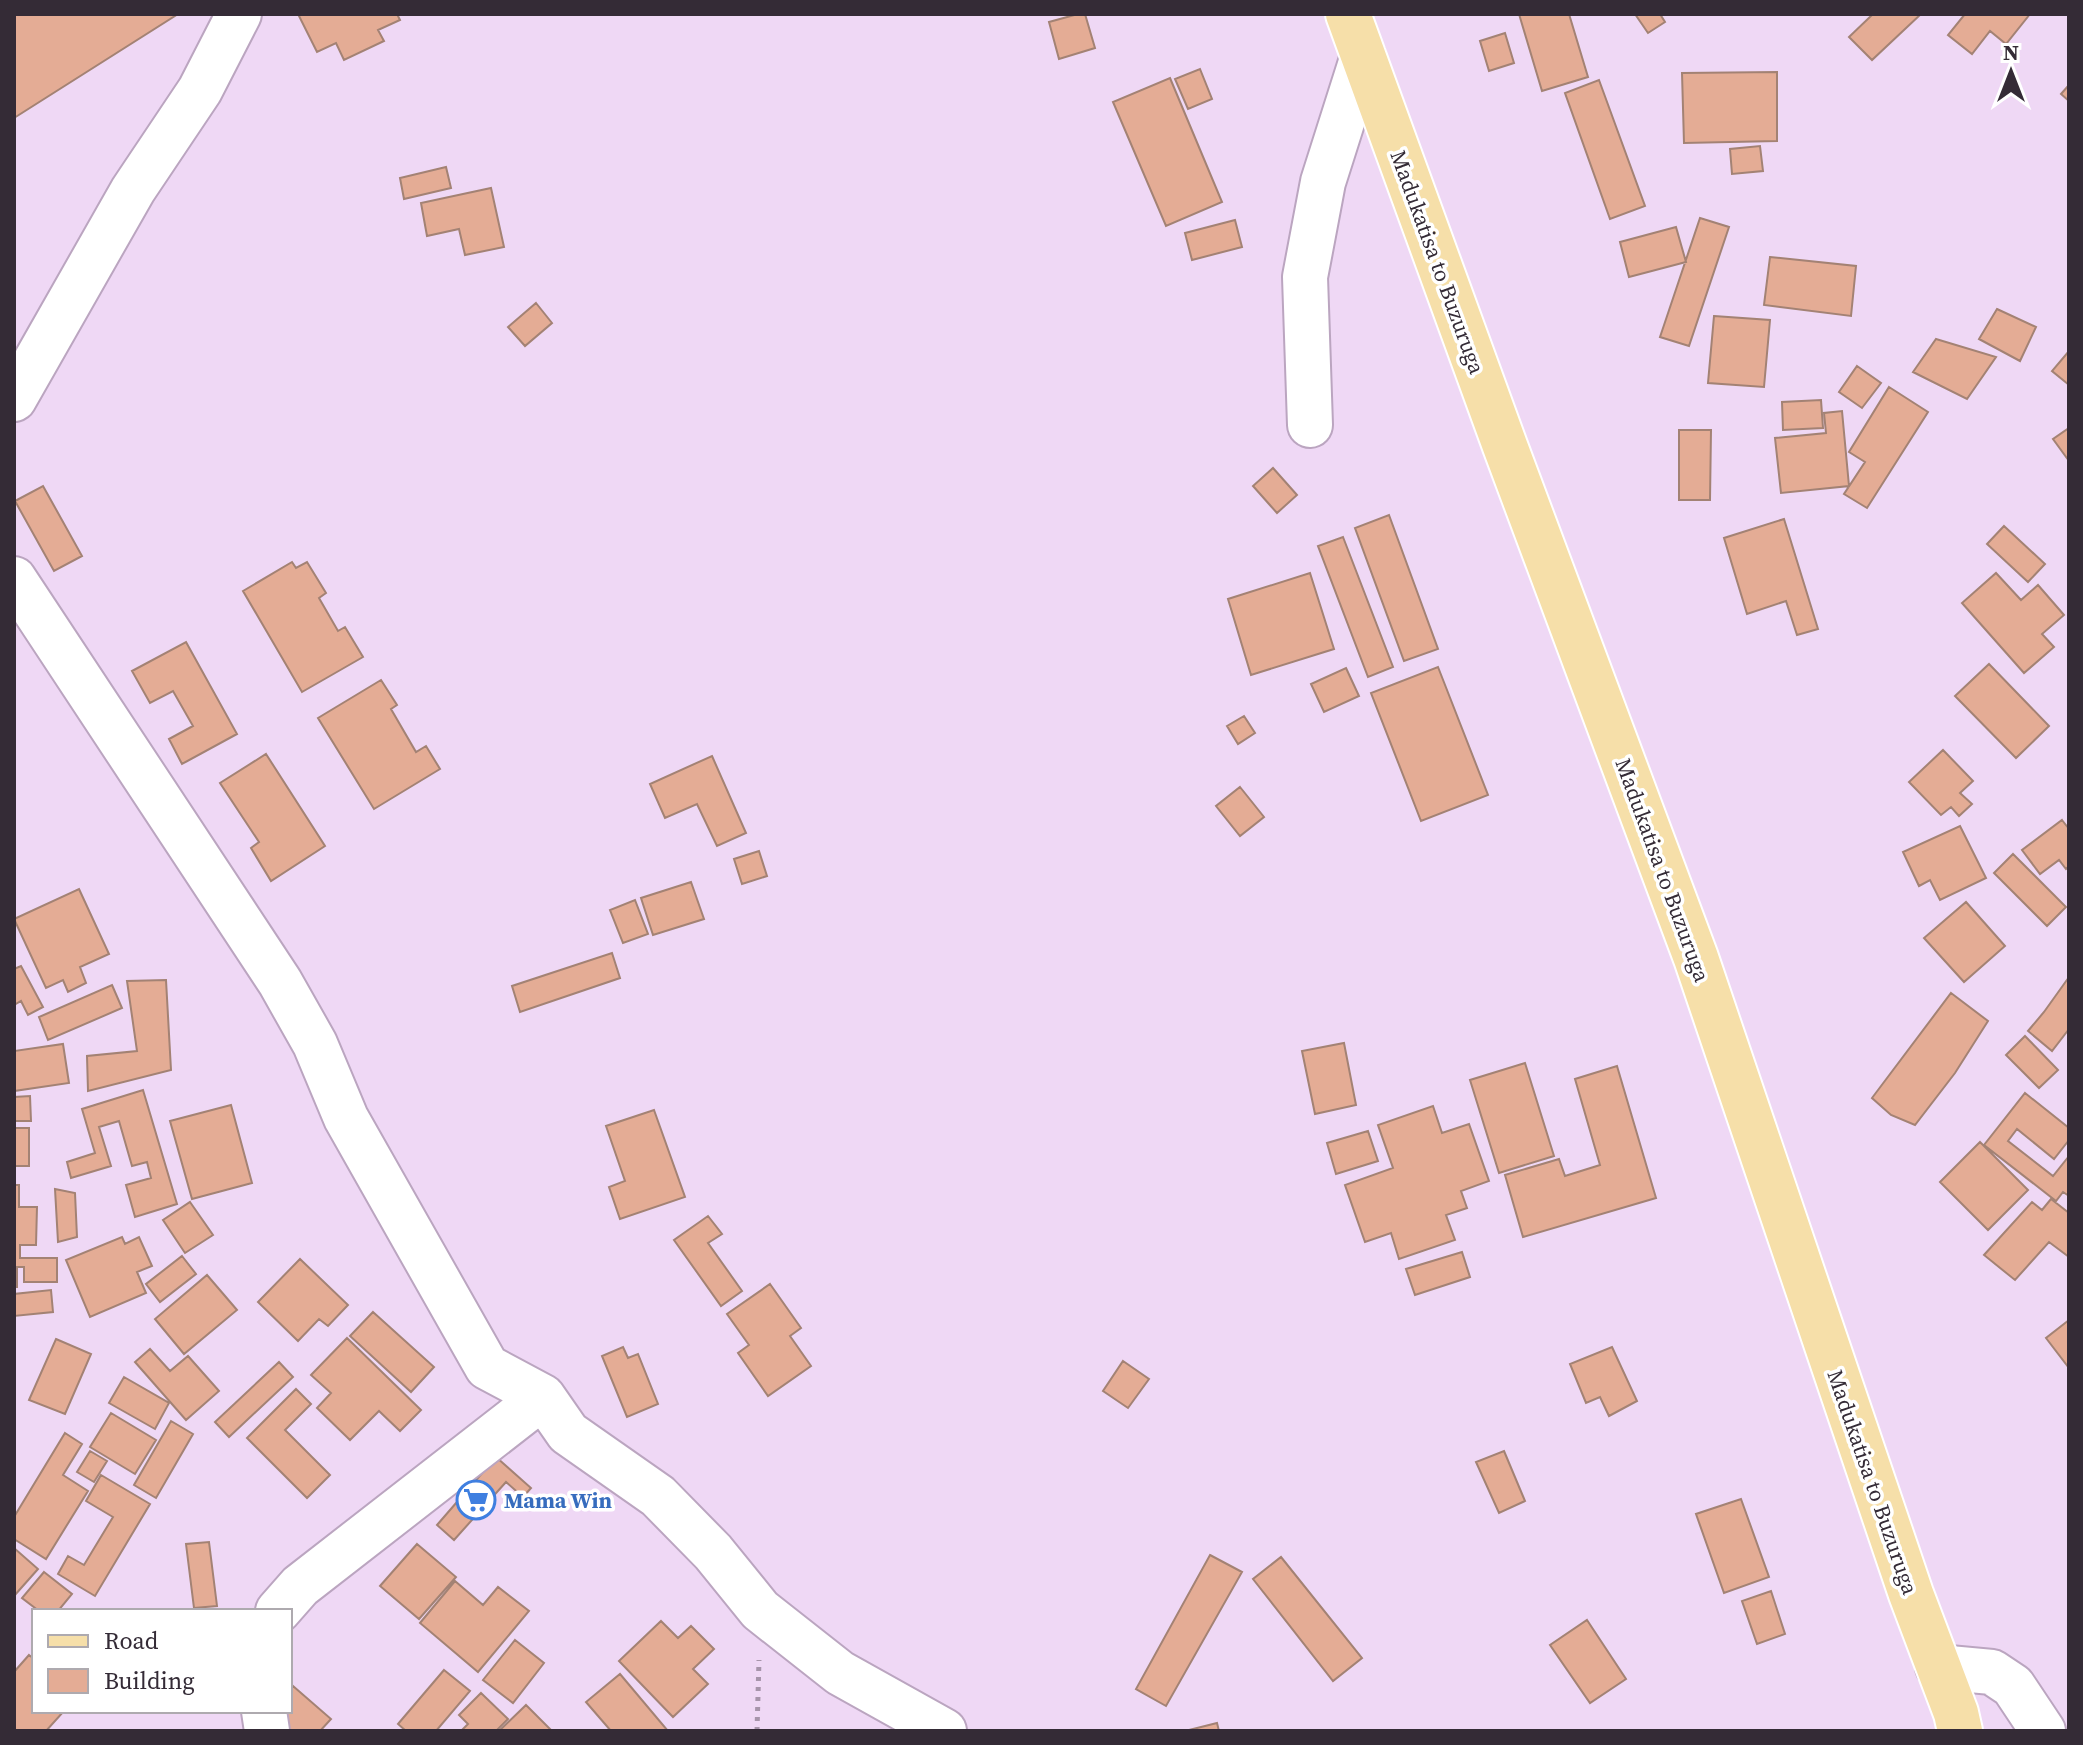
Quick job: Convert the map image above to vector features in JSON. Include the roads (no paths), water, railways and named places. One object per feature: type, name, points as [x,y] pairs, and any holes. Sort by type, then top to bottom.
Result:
[{"type":"main road","name":"Madukatisa to Buzuruga","points":[[1348,14],[1696,958],[1960,1731]]},
{"type":"street","points":[[14,399],[133,190],[200,90],[239,14]]},
{"type":"street","points":[[1310,425],[1305,277],[1323,182],[1363,56]]},
{"type":"street","points":[[14,579],[280,982],[315,1044],[346,1118],[487,1367],[543,1397],[568,1433],[658,1496],[713,1552],[760,1610],[840,1673],[944,1731]]},
{"type":"street","points":[[280,1609],[300,1586],[543,1397]]},
{"type":"street","points":[[1938,1667],[1992,1672],[2013,1686],[2043,1731]]},
{"type":"place","name":"Mama Win","points":[[476,1500]]}]
